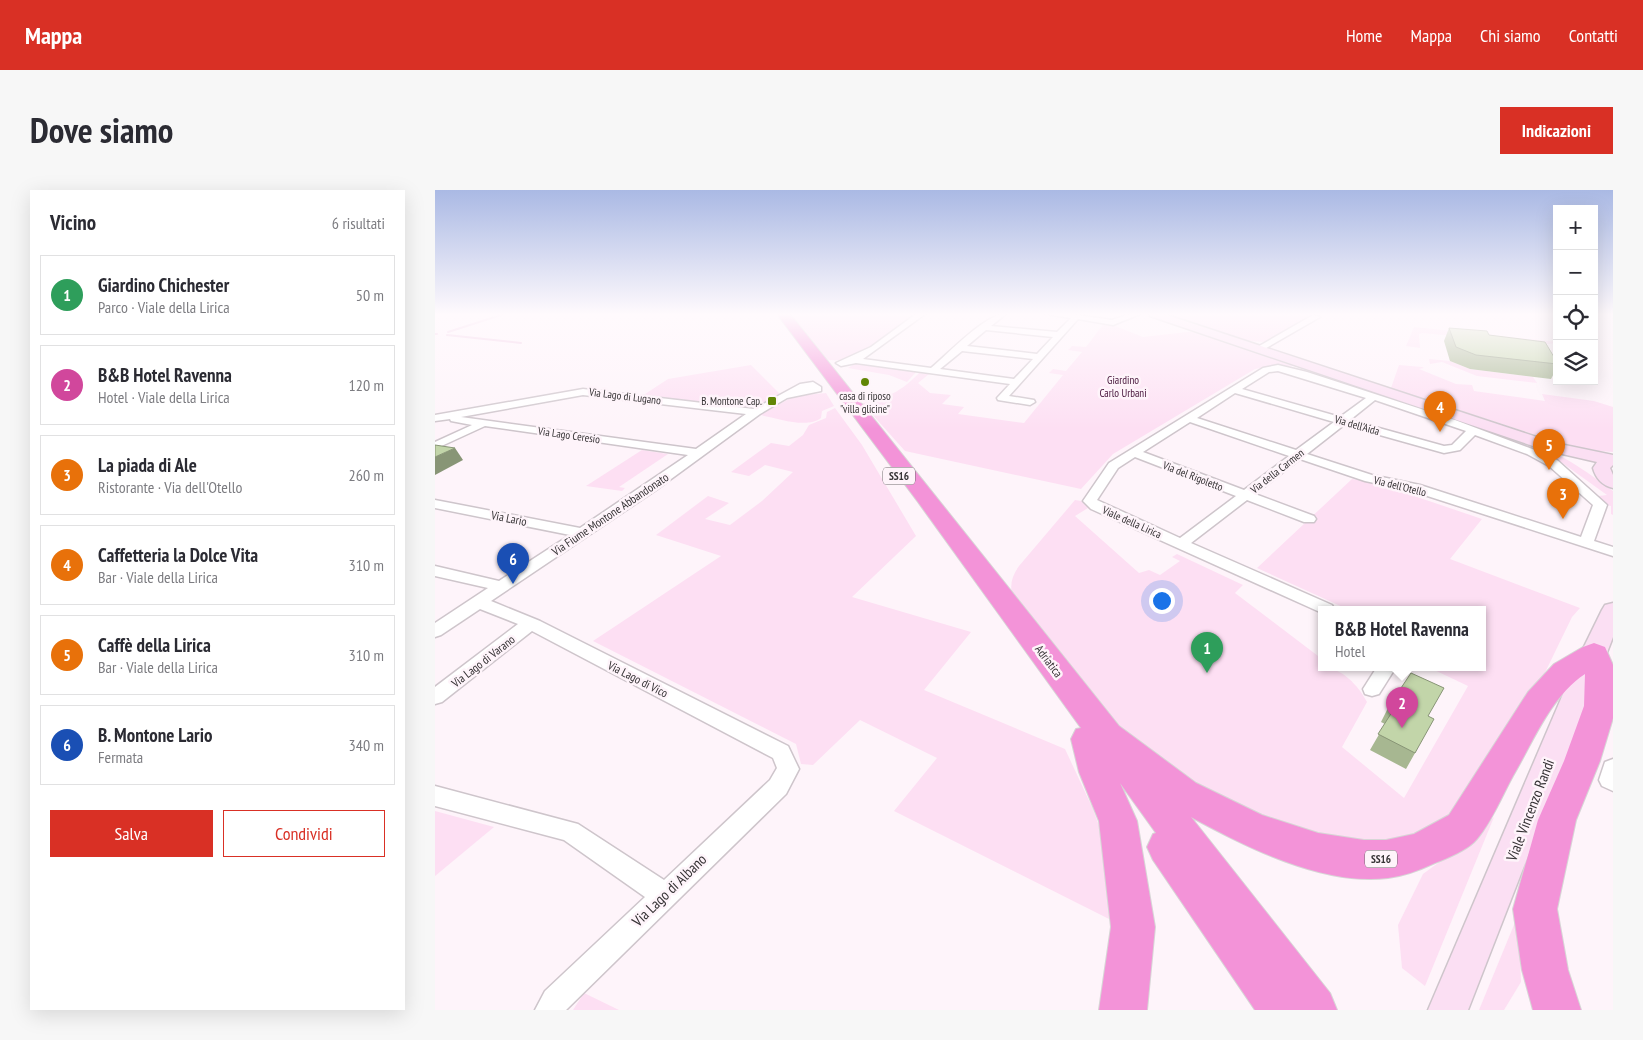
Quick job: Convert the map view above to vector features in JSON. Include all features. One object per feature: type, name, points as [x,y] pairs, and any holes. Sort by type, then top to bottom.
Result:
[{"type":"highway","name":"Adriatica","points":[[805,352],[938,526],[1018,642],[1097,737],[1313,1010]]},
{"type":"highway","name":"Adriatica","points":[[813,352],[926,497],[1097,737],[1284,1010]]},
{"type":"highway","name":"SS16","points":[[1123,1010],[1133,927],[1118,820],[1097,772],[1097,737],[1133,753],[1176,790],[1242,826],[1291,845],[1355,858],[1385,859],[1419,851],[1443,840],[1463,827],[1540,701],[1565,672],[1594,654]]},
{"type":"highway","points":[[1557,1010],[1545,970],[1535,909],[1557,820],[1606,709],[1602,679],[1594,654]]},
{"type":"main road","points":[[1268,352],[1516,435],[1610,469]]},
{"type":"main road","name":"Viale Vincenzo Randi","points":[[1448,1010],[1613,610]]},
{"type":"street","points":[[867,352],[847,362],[1018,382]]},
{"type":"street","points":[[933,371],[957,352]]},
{"type":"street","points":[[1000,352],[1041,357]]},
{"type":"street","points":[[1030,402],[1002,398],[1045,352]]},
{"type":"street","points":[[1291,360],[1291,363],[1302,368],[1301,373]]},
{"type":"street","name":"Viale della Lirica","points":[[1319,606],[1096,506],[1090,501],[1113,466],[1187,418],[1271,368],[1301,373],[1448,422],[1547,459],[1593,496],[1600,506],[1586,544]]},
{"type":"street","name":"Viale della Lirica","points":[[1301,373],[1320,373],[1349,379]]},
{"type":"street","name":"Via dell'Aida","points":[[1234,390],[1444,450],[1456,448],[1473,432]]},
{"type":"street","name":"Via Lago di Lugano","points":[[438,418],[583,392],[756,412]]},
{"type":"street","name":"Via Fiume Montone Abbandonato","points":[[435,631],[583,533],[756,412],[784,396]]},
{"type":"street","name":"Via della Carmen","points":[[1181,544],[1373,397]]},
{"type":"street","name":"Viale della Lirica","points":[[1404,398],[1411,403],[1443,414],[1448,418],[1448,422]]},
{"type":"street","name":"Via Lago Ceresio","points":[[438,418],[697,453]]},
{"type":"street","name":"Via dell'Otello","points":[[1187,418],[1369,478],[1415,488],[1613,552]]},
{"type":"street","name":"Viale della Lirica","points":[[1448,422],[1469,423],[1505,434],[1516,435]]},
{"type":"street","points":[[435,446],[485,423]]},
{"type":"street","name":"Via del Rigoletto","points":[[1134,453],[1309,519]]},
{"type":"street","name":"Via Lario","points":[[435,504],[583,533]]},
{"type":"street","points":[[435,571],[501,586]]},
{"type":"street","name":"Via Lago di Vico","points":[[477,602],[530,624],[781,752],[788,770]]},
{"type":"street","name":"Via Lago di Varano","points":[[435,697],[530,624]]},
{"type":"street","points":[[1372,689],[1384,671]]},
{"type":"street","points":[[1613,768],[1609,780],[1613,782]]},
{"type":"street","name":"Via Lago di Albano","points":[[549,1010],[664,895],[777,787],[788,770]]},
{"type":"street","points":[[435,796],[570,831],[664,895]]},
{"type":"green space","points":[[819,352],[866,352],[850,358],[824,359]]},
{"type":"green space","name":"Giardino Carlo Urbani","points":[[1082,352],[1256,352],[1295,366],[1271,366],[1255,369],[1113,454],[1081,489],[905,451],[862,403],[893,393],[906,385],[919,373],[929,374],[918,383],[930,393],[951,395],[942,404],[964,407],[958,414],[1024,423],[1063,375],[1049,373],[1053,369],[1066,371]]},
{"type":"green space","points":[[1429,359],[1450,361],[1470,369],[1533,377],[1537,383],[1477,376],[1442,362],[1430,364]]},
{"type":"green space","points":[[856,363],[916,372],[907,382],[889,375],[848,368]]},
{"type":"green space","points":[[751,365],[780,394],[765,404],[747,407],[642,396],[668,379]]},
{"type":"green space","points":[[1399,365],[1422,367],[1424,368],[1419,369],[1456,384],[1472,385],[1474,391],[1545,401],[1542,394],[1594,401],[1613,407],[1613,452],[1582,450],[1391,388]]},
{"type":"green space","points":[[826,393],[834,406],[822,411],[821,418],[815,421],[800,423],[760,415],[794,396]]},
{"type":"green space","points":[[835,408],[862,445],[916,536],[852,597],[971,632],[924,690],[1065,749],[1093,809],[1110,856],[1115,922],[894,811],[937,758],[860,720],[813,765],[801,764],[796,744],[593,641],[721,556],[656,535],[708,496],[729,503],[705,519],[730,525],[762,501],[793,472],[765,465],[749,476],[731,472],[771,443],[789,446],[803,435],[809,425],[826,418],[827,412]]},
{"type":"green space","points":[[1514,440],[1541,447],[1554,453],[1579,467],[1613,491],[1613,515],[1611,514],[1611,506],[1606,505],[1598,496],[1607,495],[1561,462],[1556,462],[1542,451]]},
{"type":"green space","points":[[642,450],[668,454],[619,487],[625,488],[622,491],[586,486]]},
{"type":"green space","points":[[1352,479],[1373,482],[1482,519],[1450,559],[1580,608],[1572,617],[1537,689],[1455,821],[1413,841],[1360,847],[1240,817],[1131,743],[1013,597],[1011,588],[1013,577],[1019,566],[1075,500],[1081,501],[1088,508],[1075,516],[1139,573],[1149,570],[1160,575],[1180,561],[1172,557],[1177,554],[1243,585],[1235,593],[1318,656],[1318,671],[1338,671],[1349,678],[1359,690],[1367,702],[1342,747],[1404,798],[1468,686],[1436,671],[1486,671],[1486,606],[1340,606],[1257,568]]},
{"type":"green space","points":[[435,811],[494,827],[435,876]]},
{"type":"green space","points":[[1494,817],[1425,986],[1402,968],[1398,925],[1423,874],[1460,847]]},
{"type":"green space","points":[[1518,915],[1521,982],[1504,1010],[1479,1010]]},
{"type":"green space","points":[[584,993],[619,1010],[573,1010]]},
{"type":"building","points":[[1469,352],[1551,352],[1553,364],[1476,355]]},
{"type":"building","points":[[435,445],[455,448],[435,457]]},
{"type":"building","points":[[1411,673],[1444,688],[1428,716],[1434,719],[1415,753],[1378,734],[1394,709],[1389,706]]},
{"type":"place","name":"casa di riposo \"villa glicine\"","points":[[865,382]]},
{"type":"place","name":"B. Montone Cap.","points":[[772,401]]},
{"type":"place","name":"Caffetteria la Dolce Vita","points":[[1440,432]]},
{"type":"place","name":"Caffè della Lirica","points":[[1549,470]]},
{"type":"place","name":"La piada di Ale","points":[[1563,519]]},
{"type":"place","name":"B. Montone Lario","points":[[513,584]]},
{"type":"place","name":"Giardino Chichester","points":[[1207,673]]},
{"type":"place","name":"B&B Hotel Ravenna","points":[[1402,728]]}]
